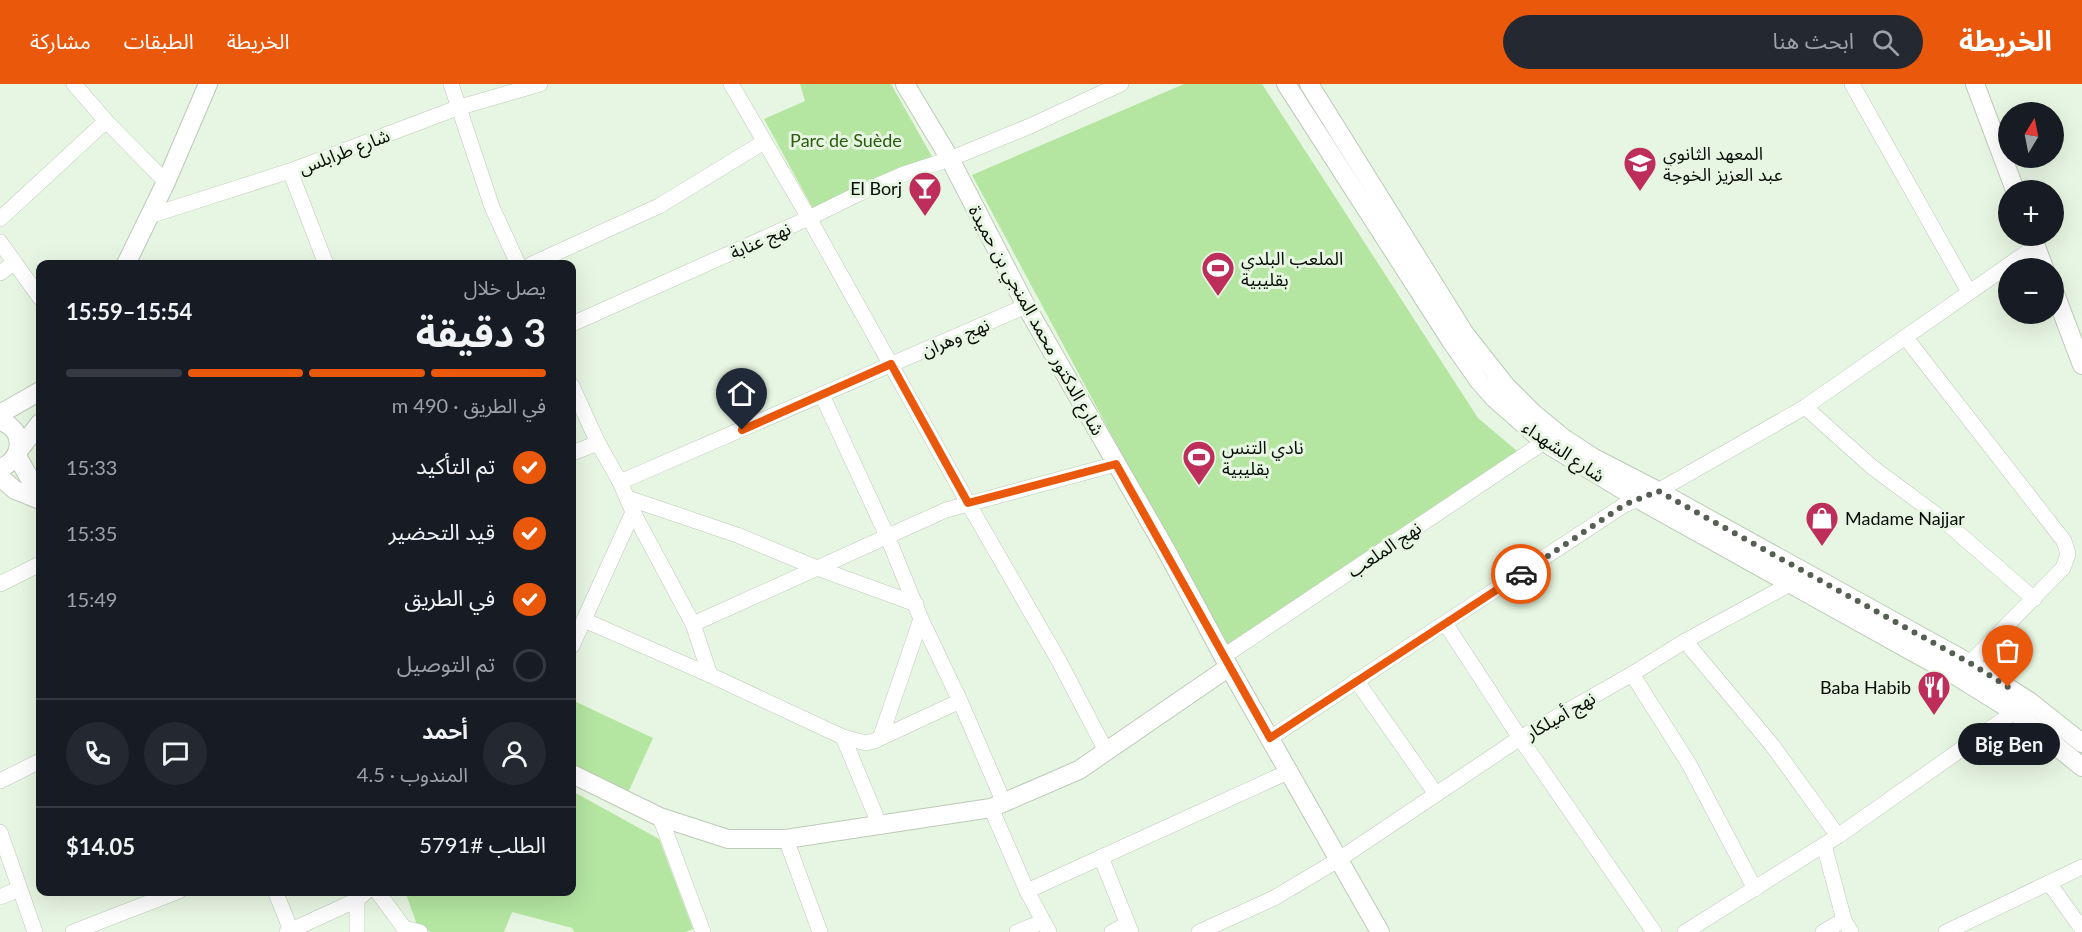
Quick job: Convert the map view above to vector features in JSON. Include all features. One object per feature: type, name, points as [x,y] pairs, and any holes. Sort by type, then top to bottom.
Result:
[{"type":"street","points":[[74,84],[106,121],[166,182]]},
{"type":"street","points":[[128,260],[166,182],[208,84]]},
{"type":"street","points":[[451,84],[457,108],[492,207],[516,260]]},
{"type":"street","name":"شارع طرابلس","points":[[148,216],[290,171],[457,108],[540,84]]},
{"type":"street","points":[[731,84],[1059,661],[1106,751]]},
{"type":"street","name":"شارع الدكتور محمد المنجي بن حميدة","points":[[905,84],[950,159],[1026,306],[1380,932]]},
{"type":"street","name":"نهج عنابة","points":[[576,322],[904,174],[950,159],[1030,126],[1121,84]]},
{"type":"street","name":"شارع الشهداء","points":[[1286,84],[1479,381],[1533,413],[1562,437],[1594,458],[1658,491],[1964,670],[2082,743]]},
{"type":"street","name":"شارع الشهداء","points":[[1309,84],[1500,392],[1544,442],[1638,499],[1790,584],[1964,670]]},
{"type":"street","points":[[1852,84],[1969,292]]},
{"type":"street","points":[[1976,84],[2011,180]]},
{"type":"street","points":[[0,219],[106,121]]},
{"type":"street","points":[[541,260],[659,206],[764,142]]},
{"type":"street","points":[[290,171],[321,260]]},
{"type":"street","points":[[0,242],[36,293]]},
{"type":"street","points":[[1270,738],[1624,505],[1658,491],[1805,407],[1906,338],[2028,246]]},
{"type":"street","points":[[0,273],[14,263]]},
{"type":"street","name":"نهج وهران","points":[[620,482],[1026,306]]},
{"type":"street","points":[[2064,317],[2082,365]]},
{"type":"street","points":[[1906,338],[2064,541],[2068,554],[2063,568],[1964,670]]},
{"type":"street","points":[[0,414],[36,393]]},
{"type":"street","points":[[576,395],[598,443],[693,624],[710,675]]},
{"type":"street","points":[[822,395],[960,701],[1027,891],[1045,927],[1017,932]]},
{"type":"street","points":[[1805,407],[1872,467],[1941,518],[2034,599]]},
{"type":"street","points":[[0,421],[11,426],[16,432],[18,453],[36,491]]},
{"type":"street","points":[[0,468],[7,466],[36,428]]},
{"type":"street","name":"نهج الملعب","points":[[1227,662],[1544,442]]},
{"type":"street","points":[[576,451],[598,443]]},
{"type":"street","points":[[693,624],[926,519],[968,503],[1116,464]]},
{"type":"street","points":[[0,477],[15,490],[36,498]]},
{"type":"street","points":[[631,505],[737,534],[918,612]]},
{"type":"street","points":[[576,635],[631,505]]},
{"type":"street","points":[[0,584],[36,566]]},
{"type":"street","name":"نهج أميلكار","points":[[1199,932],[1274,898],[1338,860],[1520,738],[1685,641],[1790,584]]},
{"type":"street","points":[[881,736],[918,612]]},
{"type":"street","points":[[584,620],[843,737],[866,743],[960,701]]},
{"type":"street","points":[[1445,623],[1520,738],[1654,932]]},
{"type":"street","points":[[1685,641],[1772,745],[1838,836]]},
{"type":"street","points":[[576,776],[660,817],[728,839],[786,839],[880,826],[998,805],[1079,770],[1227,662]]},
{"type":"street","points":[[1632,674],[1689,764],[1755,889]]},
{"type":"street","points":[[1356,680],[1436,794]]},
{"type":"street","points":[[1685,932],[1838,836],[2022,707]]},
{"type":"street","name":"شارع الشهداء","points":[[2022,707],[2082,767]]},
{"type":"street","points":[[843,737],[880,826]]},
{"type":"street","points":[[0,781],[36,763]]},
{"type":"street","points":[[1027,891],[1290,771]]},
{"type":"street","points":[[660,817],[703,932]]},
{"type":"street","points":[[0,832],[35,932]]},
{"type":"street","points":[[786,839],[820,932]]},
{"type":"street","points":[[1823,932],[1847,926],[1824,845]]},
{"type":"street","points":[[1101,857],[1129,928],[1112,932]]},
{"type":"street","points":[[1946,932],[2082,867]]},
{"type":"street","points":[[2049,883],[2082,929]]},
{"type":"street","points":[[0,897],[19,889]]},
{"type":"street","points":[[73,932],[166,896]]},
{"type":"street","points":[[277,896],[289,931],[362,896]]},
{"type":"street","points":[[357,932],[362,896]]},
{"type":"street","points":[[381,896],[405,930],[420,932]]},
{"type":"green space","name":"Parc de Suède","points":[[800,84],[891,84],[935,162],[817,216],[764,119],[805,101]]},
{"type":"green space","name":"الملعب البلدي بقليبية","points":[[1184,84],[1262,84],[1478,418],[1523,456],[1227,650],[972,175]]},
{"type":"green space","points":[[576,702],[653,738],[626,797],[576,772]]},
{"type":"green space","points":[[576,793],[659,839],[693,929],[685,932],[574,932],[572,928],[512,912],[504,932],[432,932],[418,928],[407,896],[576,896]]},
{"type":"way so far","points":[[1521,574],[1624,505],[1658,491],[1970,663],[2008,687]]},
{"type":"place","name":"المعهد الثانوي عبد العزيز الخوجة","points":[[1640,192]]},
{"type":"place","name":"El Borj","points":[[925,217]]},
{"type":"place","name":"الملعب البلدي بقليبية","points":[[1218,297]]},
{"type":"place","name":"نادي التنس بقليبية","points":[[1199,486]]},
{"type":"place","name":"Madame Najjar","points":[[1822,547]]},
{"type":"place","name":"Big Ben","points":[[2008,687]]},
{"type":"place","name":"Baba Habib","points":[[1934,716]]},
{"type":"route","points":[[742,430],[891,364],[968,503],[1116,464],[1270,738],[1521,574]]}]
